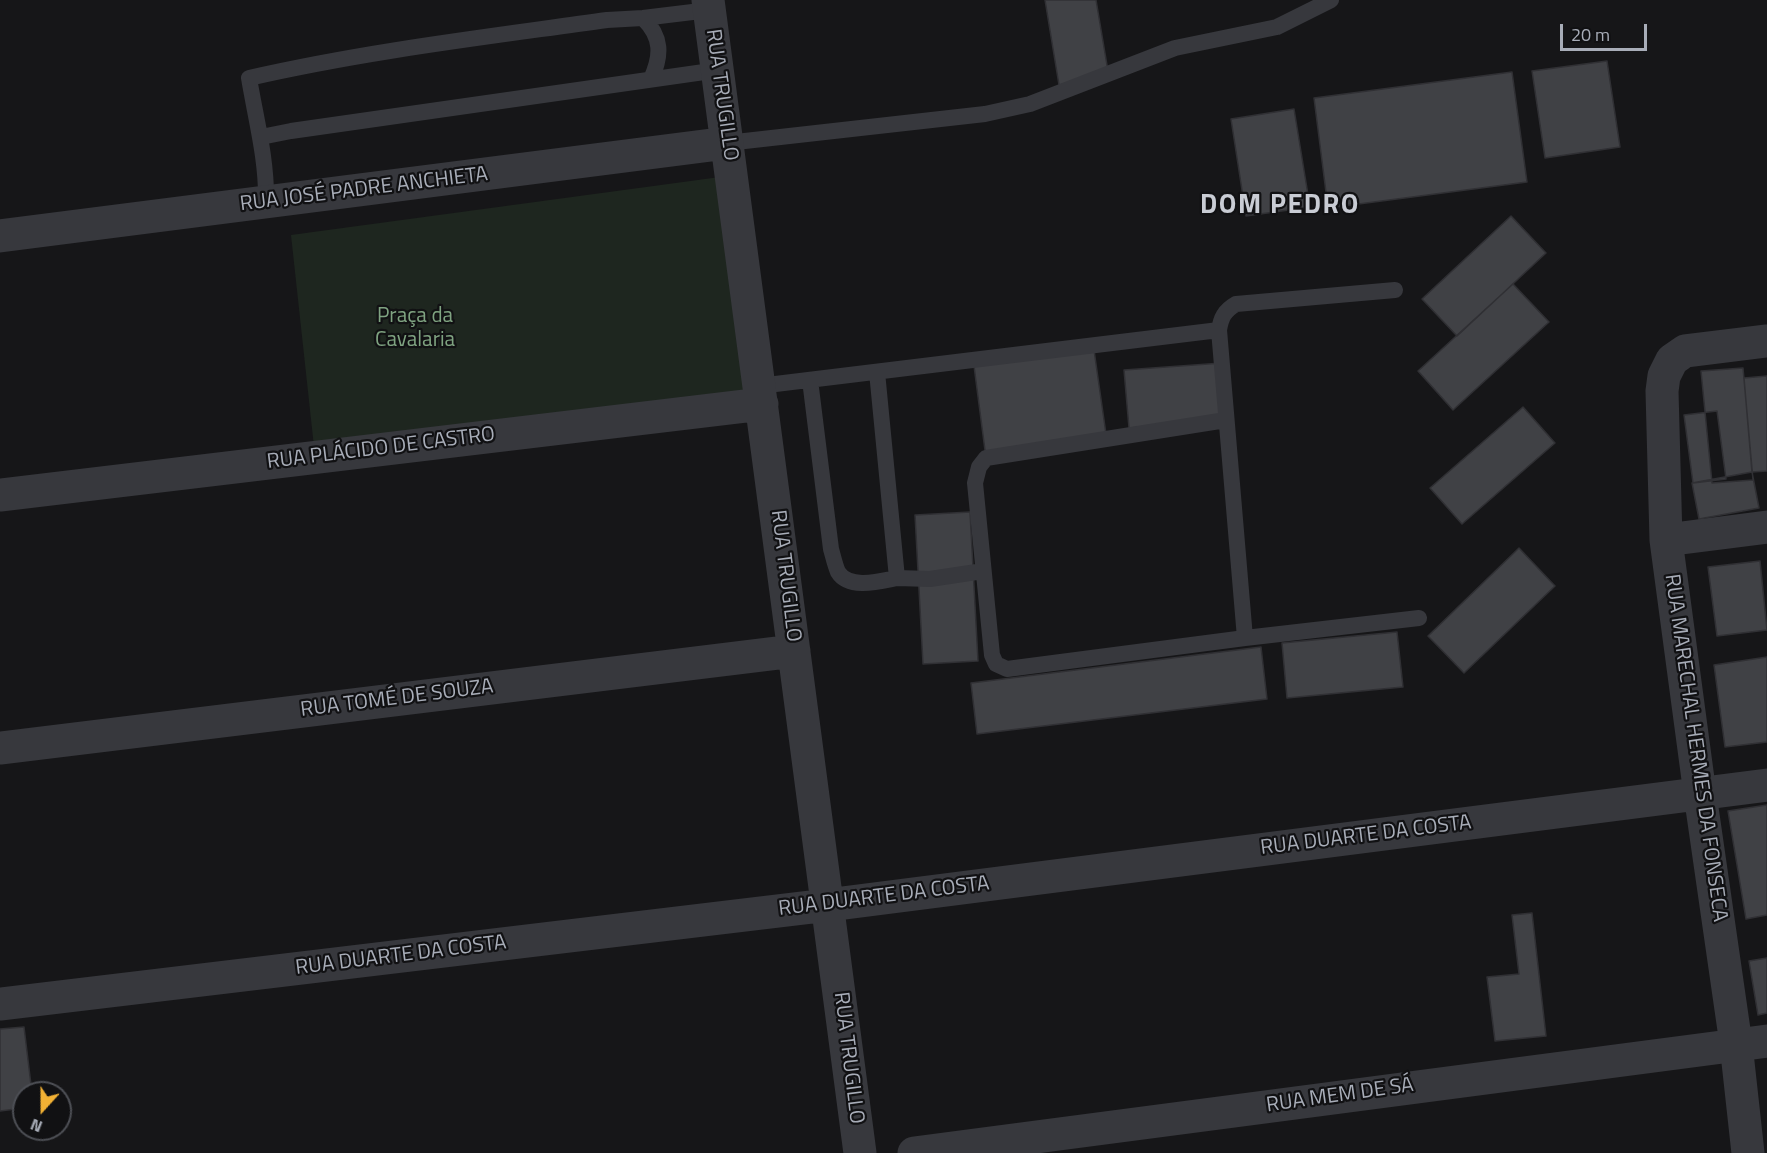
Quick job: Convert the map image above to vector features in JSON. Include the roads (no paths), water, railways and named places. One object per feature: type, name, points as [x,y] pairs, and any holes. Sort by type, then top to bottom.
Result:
[{"type":"street","name":"RUA TRUGILLO","points":[[709,5],[860,1153]]},
{"type":"street","name":"RUA JOSÉ PADRE ANCHIETA","points":[[0,236],[727,143]]},
{"type":"street","name":"RUA MARECHAL HERMES DA FONSECA","points":[[1748,1153],[1752,1042],[1700,794],[1666,540],[1662,391],[1664,376],[1672,360],[1685,351],[1767,342]]},
{"type":"street","name":"RUA PLÁCIDO DE CASTRO","points":[[0,495],[760,395]]},
{"type":"street","points":[[1666,540],[1767,527]]},
{"type":"street","name":"RUA TOMÉ DE SOUZA","points":[[0,748],[794,651]]},
{"type":"street","name":"RUA DUARTE DA COSTA","points":[[0,1004],[828,905],[1767,785]]},
{"type":"street","name":"RUA MEM DE SÁ","points":[[914,1153],[1752,1042]]},
{"type":"lane","points":[[727,143],[985,114],[1030,104],[1175,48],[1277,27],[1331,0]]},
{"type":"lane","points":[[266,202],[261,137],[249,78],[362,55],[607,20],[643,18],[709,5]]},
{"type":"lane","points":[[643,18],[651,26],[657,38],[659,53],[651,79]]},
{"type":"lane","points":[[261,137],[718,70]]},
{"type":"lane","points":[[1245,638],[1219,330],[1221,318],[1227,309],[1236,304],[1395,290]]},
{"type":"lane","points":[[760,395],[810,380],[1219,330]]},
{"type":"lane","points":[[877,372],[897,578]]},
{"type":"lane","points":[[810,380],[831,549],[839,574],[851,582],[867,583],[897,578],[930,579],[983,571]]},
{"type":"lane","points":[[1226,420],[986,458],[979,467],[975,483],[992,655],[996,664],[1006,669],[1419,618]]},
{"type":"district","name":"DOM PEDRO","points":[[1280,206]]},
{"type":"park label","name":"Praça da Cavalaria","points":[[415,329]]}]
